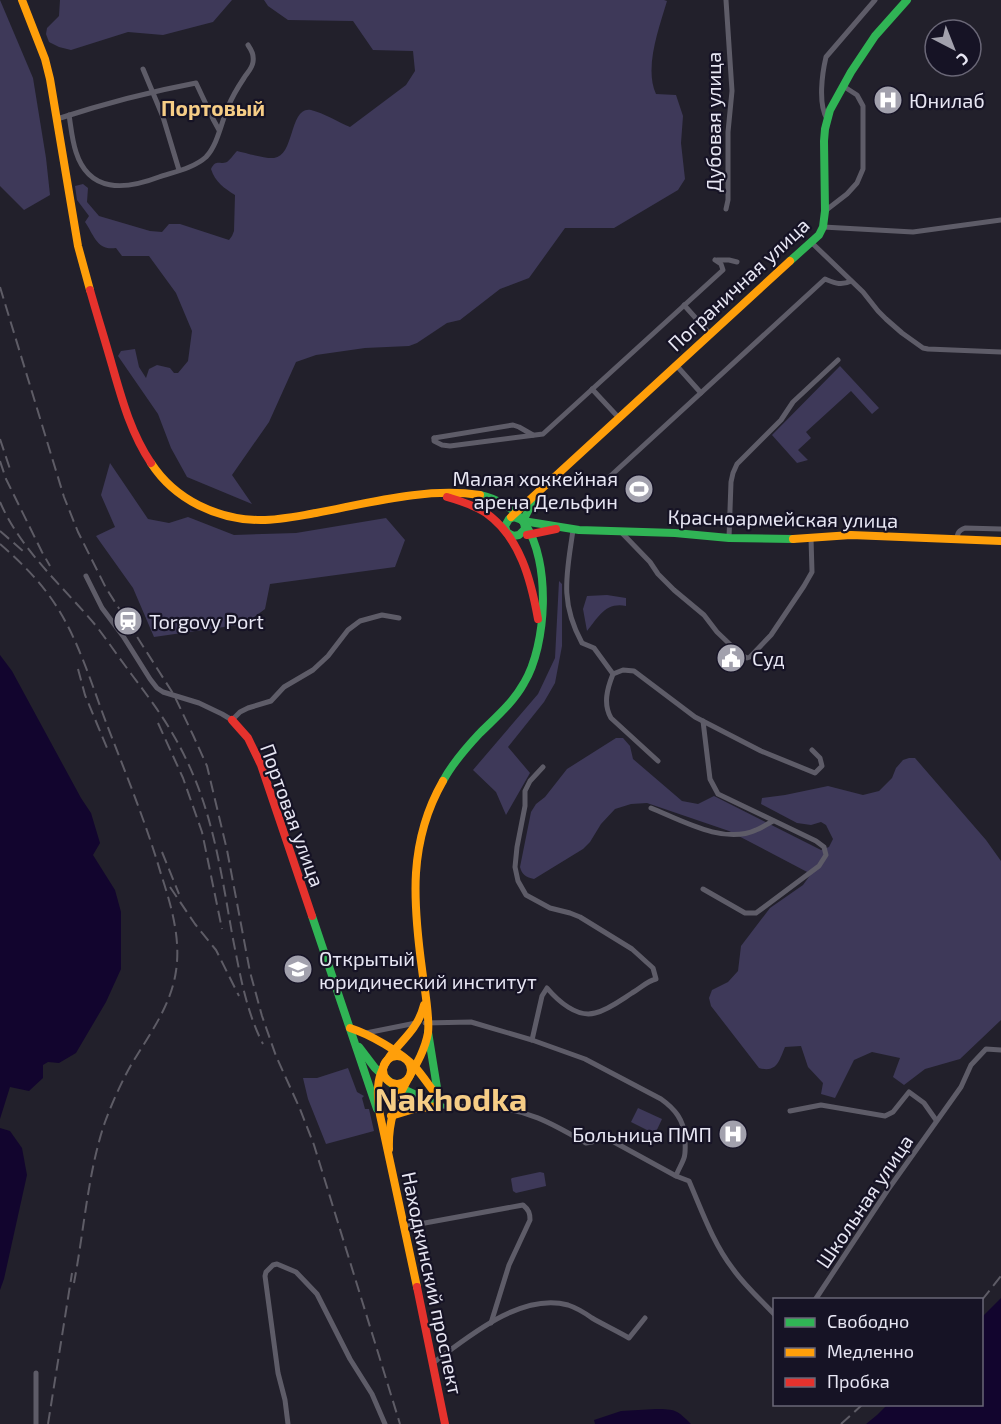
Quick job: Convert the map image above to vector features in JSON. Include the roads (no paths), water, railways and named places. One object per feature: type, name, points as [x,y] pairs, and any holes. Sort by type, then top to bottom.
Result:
[{"type":"main road","points":[[22,0],[45,59],[50,79],[78,246],[124,409],[138,445],[156,471],[192,502],[224,515],[243,519],[289,518],[396,498],[440,493],[480,495],[498,501],[512,516],[523,521],[531,534],[537,552],[543,602],[540,643]]},
{"type":"main road","name":"Пограничная улица","points":[[512,516],[819,235],[823,227],[825,211],[824,141],[830,110],[868,45],[907,0]]},
{"type":"main road","name":"Пограничная улица","points":[[523,521],[542,488]]},
{"type":"main road","points":[[420,495],[453,498],[481,509],[507,533],[520,555],[532,587],[538,615],[540,643]]},
{"type":"main road","points":[[512,516],[505,526],[507,533],[515,537],[525,529],[523,521]]},
{"type":"main road","name":"Красноармейская улица","points":[[523,521],[573,530],[675,533],[729,538],[811,538],[851,535],[1001,541]]},
{"type":"main road","name":"Красноармейская улица","points":[[519,536],[564,529]]},
{"type":"main road","name":"Находкинский проспект","points":[[446,1424],[404,1227],[388,1137],[391,1116],[424,1046],[428,1027],[415,889],[417,855],[424,823],[437,791],[464,751],[512,699],[528,677],[540,643]]},
{"type":"main road","name":"Портовая улица","points":[[232,720],[248,738],[261,765],[380,1121]]},
{"type":"main road","name":"Находкинский проспект","points":[[389,1149],[380,1121],[378,1092],[380,1073],[393,1051],[422,1014],[424,990]]},
{"type":"main road","points":[[428,1027],[440,1106]]},
{"type":"main road","points":[[350,1028],[366,1033],[406,1059],[438,1097]]},
{"type":"main road","points":[[354,1041],[389,1082],[440,1106]]},
{"type":"main road","points":[[397,1056],[406,1059],[412,1070],[409,1078],[402,1084],[389,1082],[383,1070],[386,1062],[397,1056]]},
{"type":"main road","points":[[391,1116],[414,1109],[440,1106]]},
{"type":"street","name":"Дубовая улица","points":[[726,0],[732,91],[728,132],[726,209]]},
{"type":"street","points":[[827,119],[822,105],[823,68],[826,57],[874,0]]},
{"type":"street","points":[[69,115],[75,150],[87,174],[93,179],[112,186],[126,186],[148,182],[193,165],[208,154],[214,145],[228,106],[252,66],[254,58],[248,45]]},
{"type":"street","points":[[143,69],[163,117],[179,170]]},
{"type":"street","points":[[57,119],[114,101],[196,82],[219,130]]},
{"type":"street","points":[[825,211],[847,194],[863,169],[863,106],[857,95],[843,87]]},
{"type":"street","points":[[823,227],[913,232],[1001,220]]},
{"type":"street","points":[[812,243],[863,292],[882,315],[923,348],[1001,352]]},
{"type":"street","points":[[532,435],[513,425],[434,438],[434,441],[450,446],[543,434],[723,270],[721,264],[715,260],[736,262]]},
{"type":"street","points":[[605,481],[825,279],[836,284],[851,281]]},
{"type":"street","points":[[684,305],[710,334]]},
{"type":"street","points":[[729,538],[731,482],[737,464],[781,420],[793,402],[838,360]]},
{"type":"street","points":[[676,365],[701,393]]},
{"type":"street","points":[[592,389],[619,418]]},
{"type":"street","points":[[957,540],[960,530],[965,528],[1001,529]]},
{"type":"street","points":[[573,530],[566,582],[571,619],[582,643],[594,648],[613,674]]},
{"type":"street","points":[[621,531],[658,574],[704,615],[717,632],[739,653],[747,658],[771,635],[812,572],[811,538]]},
{"type":"street","points":[[86,576],[102,608],[157,688],[199,703],[232,720],[248,708],[271,701],[284,687],[313,670],[328,656],[348,630],[360,621],[382,615],[399,618]]},
{"type":"street","points":[[658,761],[611,718],[606,705],[608,687],[613,674],[622,670],[634,671],[695,717],[761,751],[815,773],[822,766],[820,759],[812,750]]},
{"type":"street","points":[[703,721],[710,779],[718,794],[816,841],[824,847],[826,855],[819,866],[756,913],[745,913],[704,889]]},
{"type":"street","points":[[532,1040],[542,996],[547,988],[565,1005],[582,1013],[596,1013],[656,979],[653,968],[624,943],[580,917],[550,908],[526,894],[518,881],[515,867],[525,806],[525,791],[530,781],[543,767]]},
{"type":"street","points":[[651,808],[702,829],[729,835],[754,831],[773,821]]},
{"type":"street","points":[[366,1033],[417,1023],[428,1027],[459,1021],[471,1022],[532,1040],[600,1066],[661,1098],[670,1105],[683,1122],[685,1156],[676,1176]]},
{"type":"street","name":"Школьная улица","points":[[816,1298],[886,1191],[961,1087],[971,1065],[986,1049],[1001,1050]]},
{"type":"street","points":[[790,1111],[821,1105],[885,1116],[893,1112],[909,1092],[924,1103],[936,1120]]},
{"type":"street","points":[[440,1106],[487,1107],[522,1112],[553,1124],[586,1143],[603,1136],[689,1181],[723,1255],[734,1272],[773,1313]]},
{"type":"street","points":[[404,1227],[523,1205],[527,1209],[530,1213],[530,1220],[509,1265],[491,1323]]},
{"type":"street","points":[[288,1424],[278,1373],[265,1276],[273,1265],[277,1264],[296,1272],[317,1294],[350,1359],[372,1394],[385,1424]]},
{"type":"street","points":[[433,1363],[491,1323],[524,1306],[554,1303],[568,1305],[629,1338],[645,1318]]},
{"type":"street","points":[[36,1373],[36,1424]]},
{"type":"railway","points":[[0,287],[64,497],[78,532],[106,588],[174,695],[207,766],[227,850],[250,972],[262,1016],[276,1056],[314,1145],[400,1424]]},
{"type":"railway","points":[[0,439],[10,469]]},
{"type":"railway","points":[[0,461],[6,479],[50,566]]},
{"type":"railway","points":[[0,502],[31,553],[97,627],[147,695],[168,726],[186,759],[196,781],[210,825],[221,870],[244,992],[263,1044]]},
{"type":"railway","points":[[0,531],[23,551]]},
{"type":"railway","points":[[0,544],[40,584],[60,612],[74,638],[149,836],[168,898],[176,934],[176,971],[169,996],[158,1020],[120,1086],[99,1141],[90,1181],[74,1283]]},
{"type":"railway","points":[[78,669],[85,695],[107,748]]},
{"type":"railway","points":[[158,723],[183,778],[202,832],[222,929]]},
{"type":"railway","points":[[162,852],[179,894]]},
{"type":"railway","points":[[170,887],[216,950],[239,996]]},
{"type":"railway","points":[[48,1424],[72,1273]]},
{"type":"railway","points":[[983,1299],[1001,1276]]},
{"type":"railway","points":[[841,1424],[861,1406]]},
{"type":"place","name":"Юнилаб","points":[[888,100]]},
{"type":"place","name":"Малая хоккейная арена Дельфин","points":[[639,489]]},
{"type":"place","name":"Torgovy Port","points":[[128,621]]},
{"type":"place","name":"Суд","points":[[731,658]]},
{"type":"place","name":"Открытый юридический институт","points":[[298,969]]},
{"type":"place","name":"Больница ПМП","points":[[733,1134]]},
{"type":"district","name":"Портовый","points":[[213,107]]},
{"type":"district","name":"Nakhodka","points":[[451,1098]]}]
